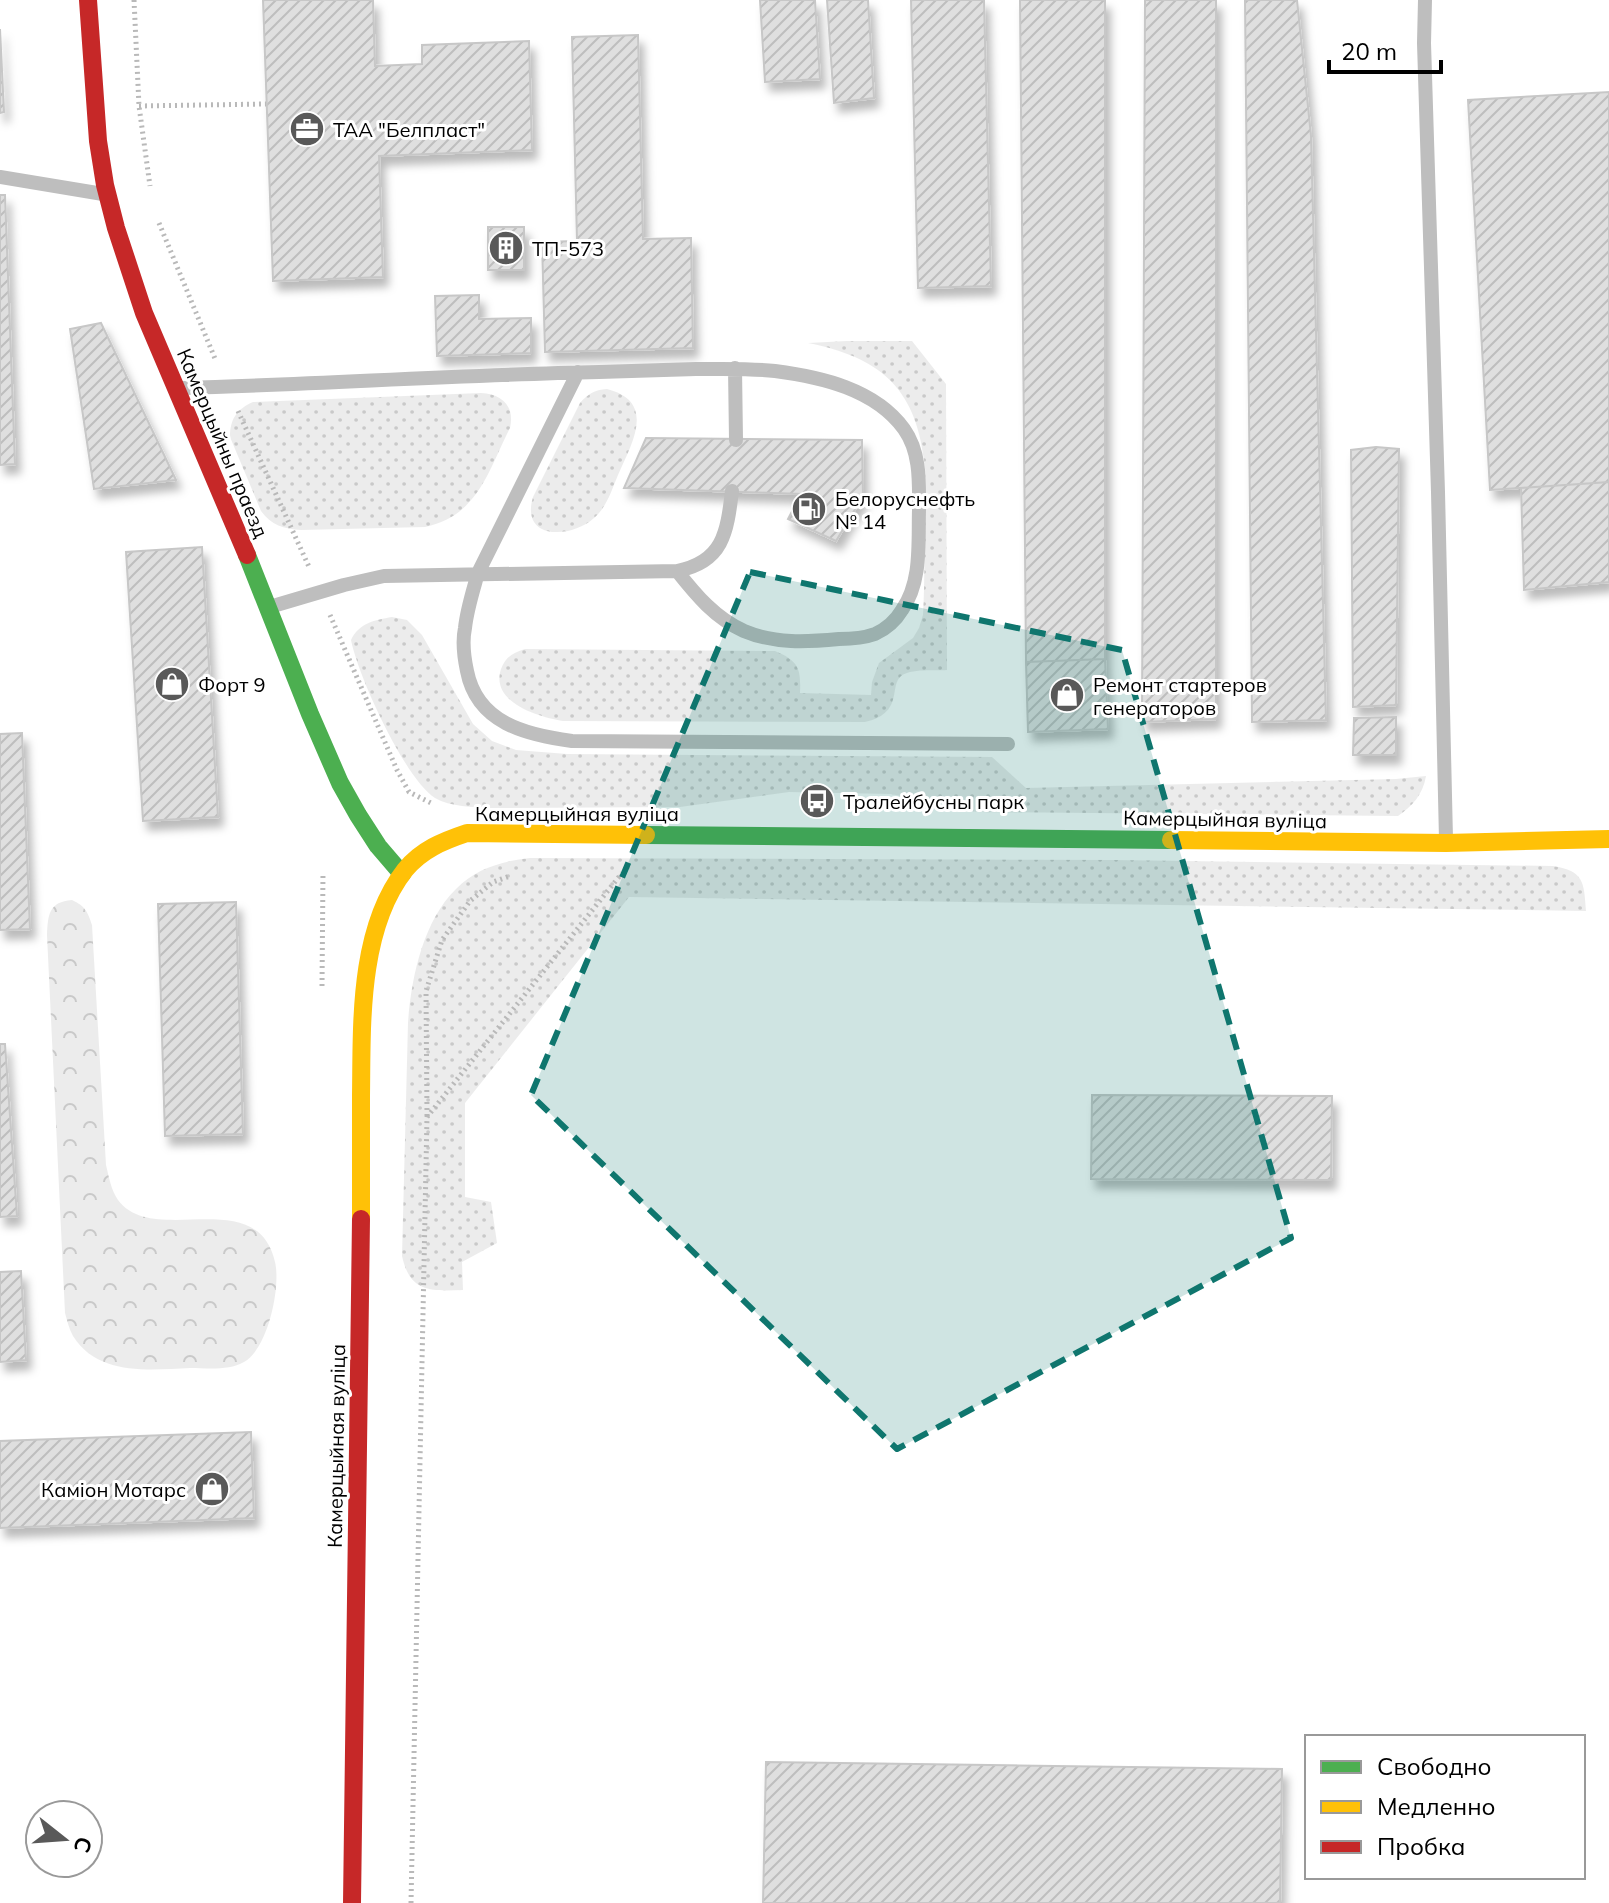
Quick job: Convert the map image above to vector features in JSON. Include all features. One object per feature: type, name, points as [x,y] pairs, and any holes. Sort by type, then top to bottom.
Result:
[{"type":"main road","name":"Камерцыйны праезд","points":[[88,0],[98,144],[129,273],[338,779],[368,834],[402,874]]},
{"type":"main road","name":"Камерцыйная вуліца","points":[[352,1903],[362,1025],[365,981],[373,940],[386,903],[402,874],[421,854],[444,840],[467,833],[1446,843],[1609,839]]},
{"type":"lane","points":[[1425,0],[1446,843]]},
{"type":"lane","points":[[0,177],[108,195]]},
{"type":"lane","points":[[176,388],[735,368],[792,374],[855,390],[891,414],[905,431],[919,470],[917,572],[912,592],[889,626],[874,634],[844,639],[805,642],[765,638],[719,617],[702,602],[677,571]]},
{"type":"lane","points":[[735,368],[736,440]]},
{"type":"lane","points":[[578,372],[478,573],[464,630],[464,655],[469,681],[479,702],[495,717],[518,729],[572,741],[1008,744]]},
{"type":"lane","points":[[269,607],[384,576],[690,569],[705,562],[716,551],[729,520],[732,491]]},
{"type":"path","points":[[134,0],[139,106],[151,192]]},
{"type":"path","points":[[139,106],[266,104]]},
{"type":"path","points":[[158,220],[227,387]]},
{"type":"path","points":[[427,1117],[626,867],[613,867]]},
{"type":"path","points":[[411,1903],[427,1117],[426,991],[442,940],[470,901],[493,882],[521,872]]},
{"type":"highlighted area","points":[[750,572],[1122,650],[1291,1238],[897,1449],[531,1095]]},
{"type":"green space","points":[[912,341],[946,384],[947,670],[917,671],[900,677],[887,711],[865,722],[563,721],[541,716],[509,699],[499,681],[501,669],[510,656],[525,649],[775,651],[789,658],[797,667],[800,693],[871,695],[879,663],[913,638],[923,615],[925,474],[912,412],[889,379],[854,357],[808,343]]},
{"type":"green space","points":[[607,389],[632,403],[636,413],[634,437],[629,450],[599,514],[573,530],[550,532],[534,521],[531,511],[533,497],[580,403],[592,393]]},
{"type":"green space","points":[[481,393],[495,396],[505,403],[511,413],[510,428],[479,490],[469,502],[458,513],[425,527],[301,530],[278,525],[261,511],[230,437],[236,415],[253,402]]},
{"type":"green space","points":[[392,617],[407,620],[422,635],[473,724],[492,741],[516,750],[567,754],[992,757],[1026,788],[1426,776],[1416,799],[1398,816],[977,812],[891,794],[789,792],[680,807],[462,806],[435,798],[410,770],[384,725],[355,656],[351,640],[354,634],[374,621]]},
{"type":"green space","points":[[530,858],[1114,860],[1553,866],[1577,875],[1583,885],[1586,911],[629,897],[465,1103],[465,1197],[491,1202],[497,1243],[462,1262],[463,1290],[432,1289],[410,1277],[402,1256],[408,1023],[416,970],[435,917],[456,889],[490,867]]},
{"type":"green space","points":[[72,900],[85,910],[92,925],[106,1165],[118,1200],[134,1213],[155,1219],[227,1220],[248,1226],[265,1239],[275,1262],[276,1286],[266,1331],[252,1355],[238,1365],[217,1368],[126,1368],[96,1358],[84,1349],[69,1327],[65,1313],[47,935],[51,910],[59,903]]},
{"type":"building","points":[[263,0],[373,0],[375,66],[422,64],[422,45],[529,41],[532,150],[379,156],[383,277],[273,281]]},
{"type":"building","points":[[760,0],[815,0],[820,79],[765,82]]},
{"type":"building","points":[[827,0],[868,0],[874,98],[834,103]]},
{"type":"building","points":[[911,0],[984,0],[991,286],[918,288]]},
{"type":"building","points":[[1020,0],[1105,0],[1105,659],[1026,662]]},
{"type":"building","points":[[1145,0],[1216,0],[1216,719],[1142,722]]},
{"type":"building","points":[[1245,0],[1297,0],[1311,136],[1326,720],[1252,722]]},
{"type":"building","points":[[0,29],[4,112],[0,113]]},
{"type":"building","points":[[638,35],[643,239],[691,238],[693,348],[545,352],[542,242],[577,241],[572,37]]},
{"type":"building","points":[[1609,92],[1609,482],[1490,490],[1468,100]]},
{"type":"building","points":[[0,195],[5,195],[15,464],[0,465]]},
{"type":"building","name":"ТП-573","points":[[488,227],[524,227],[524,270],[488,270]]},
{"type":"building","points":[[479,295],[479,319],[531,318],[531,353],[437,356],[435,296]]},
{"type":"building","points":[[101,323],[176,480],[94,489],[70,329]]},
{"type":"building","points":[[646,438],[862,440],[863,496],[836,541],[788,519],[801,494],[624,488]]},
{"type":"building","points":[[1376,447],[1399,449],[1396,705],[1353,707],[1351,450]]},
{"type":"building","points":[[1609,482],[1609,582],[1524,590],[1521,488]]},
{"type":"building","name":"Форт 9","points":[[202,547],[218,817],[143,821],[126,552]]},
{"type":"building","name":"Ремонт стартеров генераторов","points":[[1105,659],[1108,729],[1028,732],[1026,662]]},
{"type":"building","points":[[1396,717],[1396,755],[1353,755],[1354,718]]},
{"type":"building","points":[[22,733],[30,929],[0,930],[0,734]]},
{"type":"building","points":[[236,902],[243,1134],[165,1136],[158,904]]},
{"type":"building","points":[[0,1044],[5,1044],[17,1216],[0,1217]]},
{"type":"building","points":[[1092,1095],[1332,1096],[1331,1180],[1091,1179]]},
{"type":"building","points":[[21,1271],[26,1360],[0,1362],[0,1272]]},
{"type":"building","points":[[251,1432],[254,1518],[0,1528],[0,1441]]},
{"type":"building","points":[[766,1762],[1282,1769],[1280,1903],[763,1903]]},
{"type":"traffic: fast","points":[[247,555],[340,783],[378,846],[402,874]]},
{"type":"traffic: fast","points":[[646,835],[1171,840]]},
{"type":"traffic: slow","points":[[361,1219],[362,1039],[366,979],[378,921],[405,870],[433,847],[467,833],[646,835]]},
{"type":"traffic: slow","points":[[1171,840],[1446,843],[1609,839]]},
{"type":"traffic: jam","points":[[88,0],[98,141],[116,228],[144,313],[247,555]]},
{"type":"traffic: jam","points":[[352,1903],[361,1219]]},
{"type":"place","name":"ТАА \"Белпласт\"","points":[[307,129]]},
{"type":"place","name":"ТП-573","points":[[506,248]]},
{"type":"place","name":"Белоруснефть № 14","points":[[809,509]]},
{"type":"place","name":"Форт 9","points":[[172,684]]},
{"type":"place","name":"Ремонт стартеров генераторов","points":[[1067,695]]},
{"type":"place","name":"Тралейбусны парк","points":[[817,801]]},
{"type":"place","name":"Каміон Мотарс","points":[[212,1489]]}]
